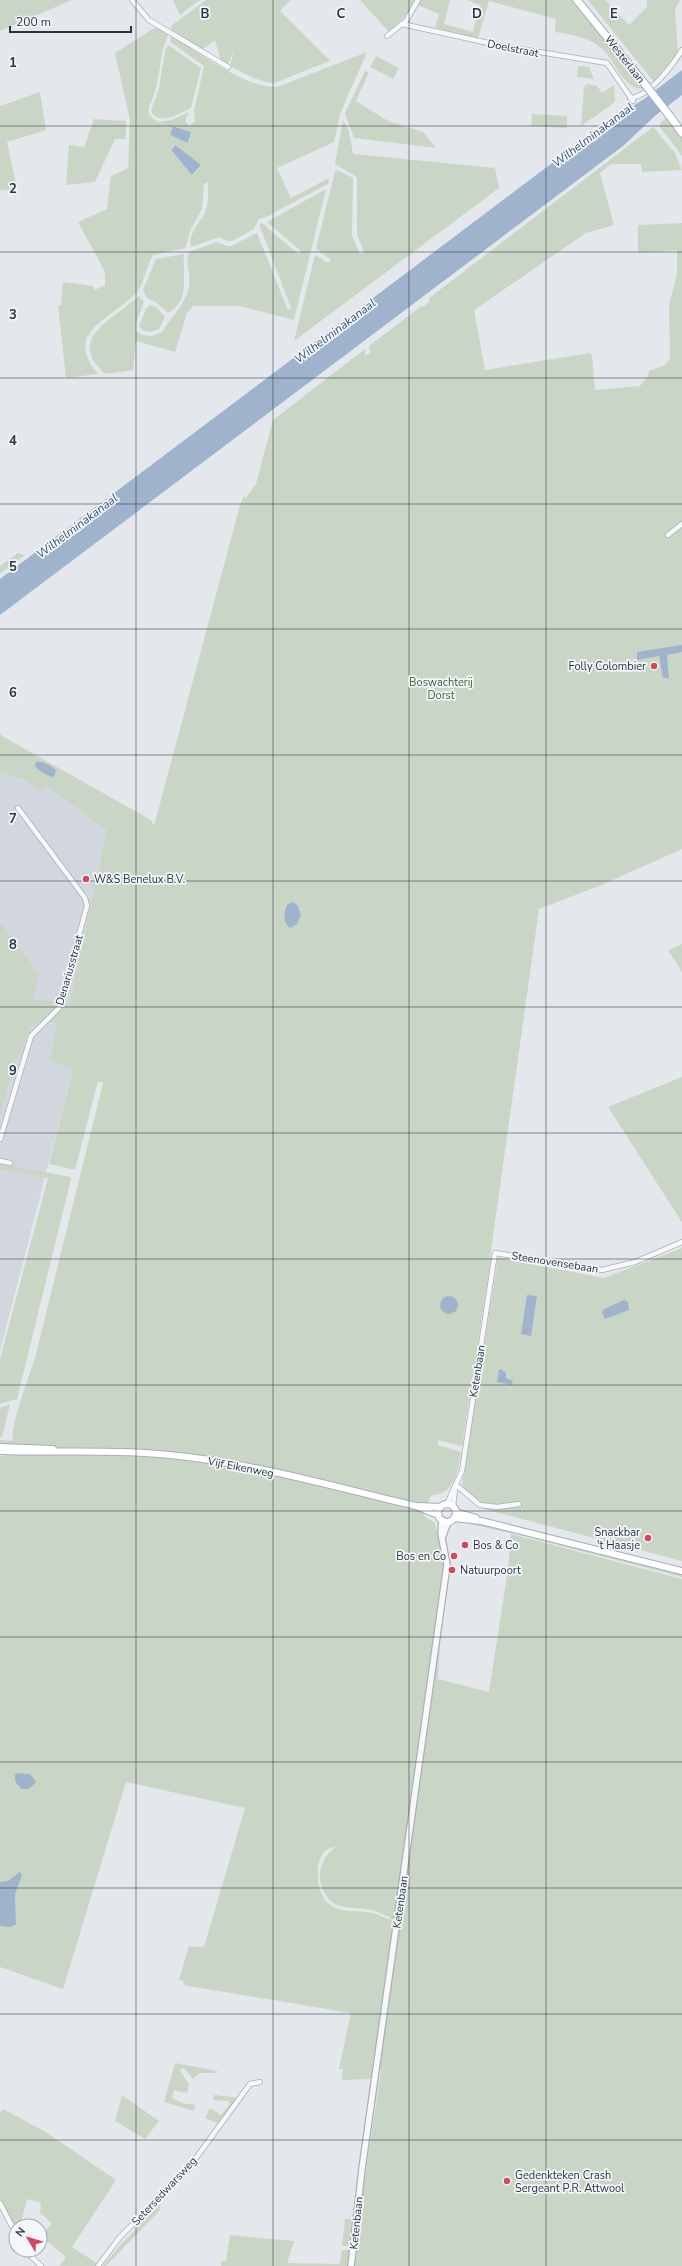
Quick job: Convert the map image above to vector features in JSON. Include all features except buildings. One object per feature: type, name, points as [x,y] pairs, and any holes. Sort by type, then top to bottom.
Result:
[{"type":"main road","name":"Westerlaan","points":[[577,0],[682,133]]},
{"type":"main road","name":"Vijf Eikenweg","points":[[0,1447],[29,1447],[62,1451]]},
{"type":"main road","name":"Vijf Eikenweg","points":[[0,1451],[135,1452],[195,1458],[267,1472],[416,1506],[440,1508]]},
{"type":"main road","name":"Vijf Eikenweg","points":[[416,1506],[443,1519]]},
{"type":"main road","points":[[452,1507],[454,1518]]},
{"type":"main road","points":[[481,1521],[452,1507],[440,1508],[443,1519],[454,1518],[481,1521],[682,1571]]},
{"type":"street","points":[[132,0],[149,20],[228,67]]},
{"type":"street","points":[[387,36],[402,24],[418,0]]},
{"type":"street","name":"Doelstraat","points":[[402,24],[502,46],[607,63],[632,100],[657,82],[682,50]]},
{"type":"street","points":[[668,535],[682,524]]},
{"type":"street","name":"Denariusstraat","points":[[0,1140],[31,1036],[59,1008],[87,906],[85,898],[18,808]]},
{"type":"street","points":[[0,1161],[10,1163]]},
{"type":"street","name":"Steenovensebaan","points":[[495,1253],[602,1270],[635,1262],[682,1242]]},
{"type":"street","name":"Ketenbaan","points":[[452,1507],[456,1486],[462,1471],[495,1253]]},
{"type":"street","points":[[456,1486],[480,1505],[497,1506],[519,1504]]},
{"type":"street","name":"Ketenbaan","points":[[351,2266],[362,2169],[447,1568],[447,1558],[442,1538],[443,1519]]},
{"type":"street","name":"Setersedwarsweg","points":[[98,2266],[120,2237],[188,2169],[250,2084],[260,2082]]},
{"type":"street","points":[[0,2203],[8,2218]]},
{"type":"street","points":[[34,2258],[41,2266]]},
{"type":"shaded area","points":[[0,757],[35,777],[107,831],[69,1004],[0,992]]},
{"type":"shaded area","points":[[58,1023],[73,1068],[0,1351],[0,1116],[14,1064],[22,1052],[31,1025]]},
{"type":"green space","points":[[0,0],[72,0],[0,31]]},
{"type":"green space","points":[[173,0],[200,0],[180,15]]},
{"type":"green space","points":[[206,0],[291,0],[280,11],[330,61],[274,83],[262,81],[246,74],[230,66],[234,50],[228,65],[221,61],[215,40],[202,50],[171,29],[171,26]]},
{"type":"green space","points":[[360,0],[415,0],[405,16],[389,32]]},
{"type":"green space","points":[[421,0],[450,0],[444,24],[473,32],[480,5],[467,0],[573,0],[616,51],[644,89],[636,88],[630,85],[620,74],[608,55],[593,42],[581,37],[555,32],[556,19],[489,1],[478,38],[435,28],[439,14],[418,5]]},
{"type":"green space","points":[[588,0],[605,0],[629,25],[647,7],[647,0],[680,0],[675,10],[678,53],[654,82]]},
{"type":"green space","points":[[156,27],[168,35],[163,50],[154,95],[149,107],[149,115],[158,122],[171,120],[189,112],[185,121],[189,126],[195,121],[194,111],[204,66],[170,42],[171,35],[224,69],[255,84],[269,87],[280,86],[367,52],[340,114],[334,142],[277,168],[291,198],[329,178],[328,184],[264,218],[259,219],[254,229],[232,241],[219,237],[191,247],[191,237],[207,206],[208,182],[204,184],[202,209],[191,229],[185,248],[153,255],[142,284],[137,292],[105,318],[88,336],[85,347],[88,359],[98,374],[66,378],[58,306],[61,305],[63,282],[93,286],[95,290],[105,285],[105,272],[78,222],[107,209],[111,176],[128,168],[130,120],[115,53]],"holes":[[[174,126],[191,132],[189,143],[170,135]],[[174,145],[201,165],[193,175],[173,153],[171,149]]]},
{"type":"green space","points":[[168,45],[201,68],[191,108],[170,117],[159,118],[151,111],[159,88],[165,51]]},
{"type":"green space","points":[[376,56],[399,68],[393,79],[370,67]]},
{"type":"green space","points":[[578,66],[589,67],[594,79],[577,77]]},
{"type":"green space","points":[[365,71],[369,72],[356,101],[388,121],[423,132],[436,148],[354,138],[345,113]]},
{"type":"green space","points":[[587,84],[597,86],[602,93],[614,85],[615,102],[581,126],[584,87]]},
{"type":"green space","points":[[40,92],[46,130],[7,142],[17,189],[0,190],[0,106]]},
{"type":"green space","points":[[532,114],[567,116],[567,128],[531,126]]},
{"type":"green space","points":[[666,118],[682,139],[682,156],[660,127],[660,123]]},
{"type":"green space","points":[[94,119],[126,121],[126,139],[115,139],[95,182],[66,185],[69,145],[84,147]]},
{"type":"green space","points":[[343,120],[349,131],[353,154],[495,168],[499,188],[294,341],[315,255],[328,263],[331,260],[316,249],[335,171],[337,170],[353,178],[352,236],[360,254],[364,252],[357,234],[357,177],[335,164]]},
{"type":"green space","name":"Boswachterij Dorst","points":[[653,127],[675,153],[682,170],[642,172],[641,164],[611,164],[600,173],[614,225],[586,233],[474,310],[485,370],[589,353],[592,355],[595,390],[640,386],[648,376],[649,371],[665,365],[670,358],[669,305],[677,274],[677,250],[638,253],[638,225],[682,223],[682,849],[599,886],[539,909],[491,1258],[462,1446],[438,1440],[438,1445],[461,1452],[460,1459],[457,1474],[454,1480],[445,1491],[439,1494],[431,1495],[424,1516],[435,1523],[445,1559],[438,1679],[489,1692],[508,1569],[511,1534],[682,1579],[682,2266],[352,2266],[381,2070],[373,2070],[371,2079],[342,2080],[343,2069],[339,2069],[351,2013],[183,1985],[184,1981],[179,1980],[189,1946],[204,1947],[245,1808],[126,1782],[63,1989],[0,1967],[0,1456],[9,1455],[12,1445],[0,1445],[0,1440],[13,1441],[14,1423],[37,1350],[103,1083],[98,1081],[75,1170],[49,1164],[73,1069],[50,1061],[57,1023],[31,1025],[22,1052],[14,1064],[0,1116],[0,922],[39,974],[33,998],[69,1004],[107,831],[48,787],[38,792],[28,781],[0,772],[0,733],[2,736],[151,820],[154,826],[240,505],[245,494],[245,499],[256,484],[273,420],[365,349],[365,356],[370,353],[369,346],[423,305],[423,307],[429,302],[429,298]],"holes":[[[336,1847],[325,1858],[320,1872],[321,1884],[327,1897],[337,1905],[379,1912],[391,1918],[391,1920],[376,1914],[342,1910],[332,1906],[323,1897],[318,1880],[319,1862],[323,1854],[328,1849]]]},
{"type":"green space","points":[[326,189],[294,320],[240,306],[193,306],[187,313],[175,352],[136,341],[133,370],[105,374],[97,365],[92,357],[90,342],[99,328],[139,296],[144,302],[136,323],[136,331],[142,335],[150,336],[157,335],[163,331],[182,304],[188,292],[189,252],[217,242],[231,246],[257,233],[288,310],[291,308],[259,224],[262,223],[298,254],[301,251],[267,222]]},
{"type":"green space","points":[[184,254],[183,294],[180,302],[168,313],[156,302],[148,299],[143,290],[156,259]]},
{"type":"green space","points":[[150,305],[157,308],[165,317],[159,329],[150,332],[142,330],[139,326],[146,309]]},
{"type":"green space","points":[[18,553],[25,555],[0,574],[0,566]]},
{"type":"green space","points":[[682,944],[682,972],[668,950]]},
{"type":"green space","points":[[682,1077],[682,1222],[608,1107]]},
{"type":"green space","points":[[0,1164],[71,1177],[71,1179],[17,1399],[0,1404],[0,1359],[48,1178],[0,1169]]},
{"type":"green space","points":[[682,1248],[682,1561],[480,1508],[462,1485],[498,1258],[604,1278]]},
{"type":"green space","points":[[10,1404],[2,1437],[0,1437],[0,1408]]},
{"type":"green space","points":[[465,1521],[682,1573],[682,1577],[523,1536],[465,1523]]},
{"type":"green space","points":[[175,2063],[218,2071],[214,2073],[200,2073],[193,2079],[184,2068],[180,2070],[189,2085],[187,2093],[174,2090],[172,2098],[185,2104],[195,2104],[194,2111],[164,2102]]},
{"type":"green space","points":[[122,2095],[159,2121],[145,2139],[115,2121]]},
{"type":"green space","points":[[214,2095],[240,2098],[222,2125],[205,2118],[210,2108],[221,2115],[230,2104],[229,2101],[213,2100]]},
{"type":"green space","points":[[3,2109],[44,2131],[116,2180],[72,2247],[98,2264],[96,2266],[60,2266],[66,2257],[48,2242],[48,2228],[52,2223],[48,2218],[40,2213],[41,2203],[27,2199],[22,2218],[8,2218],[0,2202],[0,2114]]},
{"type":"green space","points":[[161,2204],[159,2211],[106,2266],[103,2266],[123,2242]]},
{"type":"green space","points":[[345,2219],[353,2219],[350,2246],[342,2246]]},
{"type":"green space","points":[[230,2235],[294,2241],[287,2263],[340,2264],[342,2250],[349,2250],[348,2266],[221,2266],[222,2261],[226,2261]]},
{"type":"water","name":"Wilhelminakanaal","points":[[682,70],[682,95],[656,115],[623,146],[0,615],[0,579],[604,124],[644,99]]},
{"type":"water","points":[[173,126],[191,132],[188,143],[170,135]]},
{"type":"water","points":[[175,145],[201,165],[192,175],[171,150]]},
{"type":"water","points":[[682,645],[682,652],[667,655],[669,678],[663,678],[659,656],[637,660],[637,652]]},
{"type":"water","points":[[36,762],[51,766],[56,770],[55,775],[52,777],[40,771],[35,766]]},
{"type":"water","points":[[293,902],[298,906],[301,915],[297,924],[290,928],[287,926],[285,914],[287,905]]},
{"type":"water","points":[[527,1295],[537,1296],[531,1336],[521,1334]]},
{"type":"water","points":[[445,1296],[453,1296],[458,1301],[456,1312],[453,1314],[445,1314],[440,1309],[440,1301]]},
{"type":"water","points":[[624,1300],[628,1302],[629,1310],[605,1319],[602,1312],[604,1309]]},
{"type":"water","points":[[499,1369],[506,1372],[506,1378],[513,1381],[511,1385],[497,1382]]},
{"type":"water","points":[[17,1773],[30,1774],[36,1782],[29,1789],[21,1789],[15,1781],[15,1775]]},
{"type":"water","points":[[20,1872],[22,1876],[15,1894],[16,1924],[11,1927],[0,1926],[0,1882],[8,1881]]},
{"type":"place","name":"Folly Colombier","points":[[654,666]]},
{"type":"place","name":"W&S Benelux B.V.","points":[[86,879]]},
{"type":"place","name":"Snackbar 't Haasje","points":[[648,1538]]},
{"type":"place","name":"Bos & Co","points":[[465,1545]]},
{"type":"place","name":"Bos en Co","points":[[454,1556]]},
{"type":"place","name":"Natuurpoort","points":[[452,1570]]},
{"type":"place","name":"Gedenkteken Crash Sergeant P.R. Attwool","points":[[507,2181]]}]
